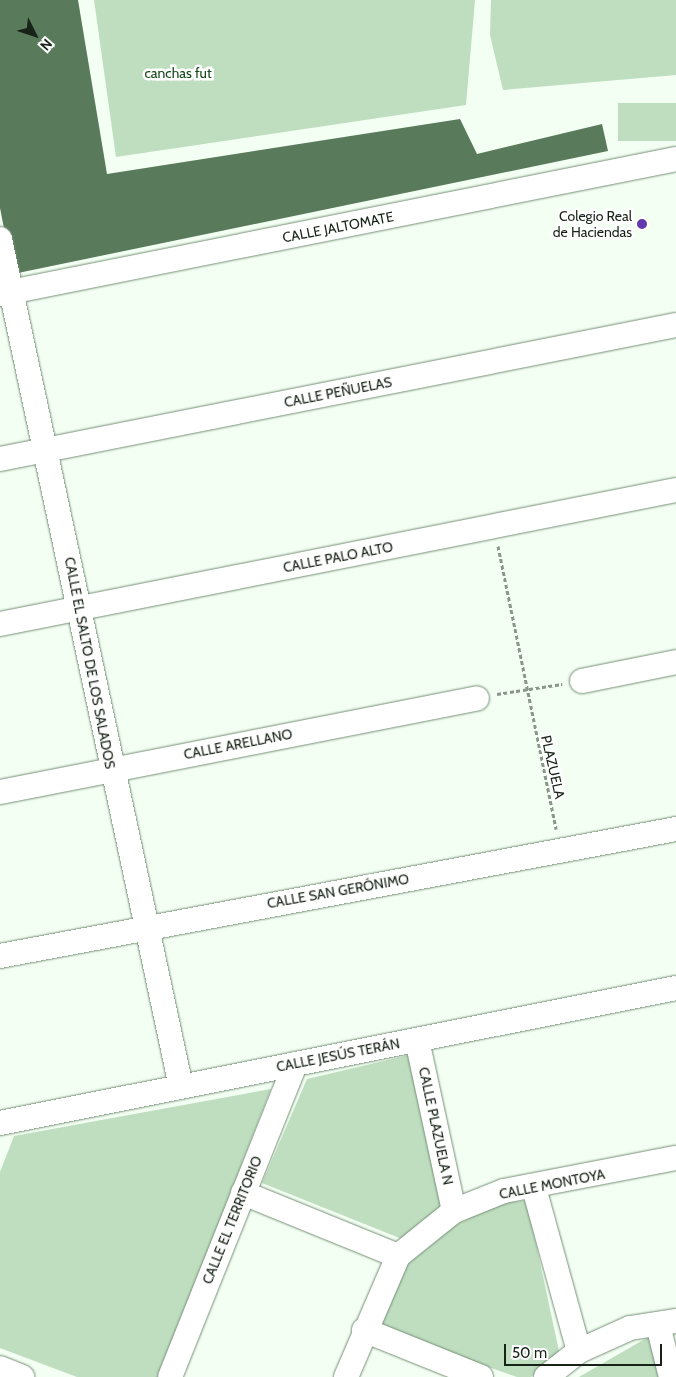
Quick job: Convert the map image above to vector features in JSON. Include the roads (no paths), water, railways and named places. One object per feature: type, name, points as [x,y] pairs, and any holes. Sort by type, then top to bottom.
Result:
[{"type":"street","name":"CALLE JALTOMATE","points":[[7,293],[676,159]]},
{"type":"street","name":"CALLE EL SALTO DE LOS SALADOS","points":[[0,239],[7,293],[48,450],[110,769],[147,925],[181,1087]]},
{"type":"street","name":"CALLE PEÑUELAS","points":[[0,459],[676,325]]},
{"type":"street","name":"CALLE PALO ALTO","points":[[0,624],[676,490]]},
{"type":"street","points":[[582,681],[676,662]]},
{"type":"street","name":"CALLE ARELLANO","points":[[0,792],[476,698]]},
{"type":"street","name":"CALLE SAN GERÓNIMO","points":[[0,956],[147,925],[676,829]]},
{"type":"street","name":"CALLE JESÚS TERÁN","points":[[0,1123],[676,988]]},
{"type":"street","name":"CALLE PLAZUELA N","points":[[417,1040],[454,1212]]},
{"type":"street","name":"CALLE EL TERRITORIO","points":[[170,1377],[295,1064]]},
{"type":"street","name":"CALLE MONTOYA","points":[[346,1377],[364,1330],[398,1256],[454,1212],[504,1191],[534,1188],[676,1158]]},
{"type":"street","points":[[534,1188],[579,1351]]},
{"type":"street","points":[[243,1193],[398,1256]]},
{"type":"street","points":[[546,1377],[579,1351],[630,1328],[667,1323],[671,1377]]},
{"type":"street","points":[[364,1330],[481,1377]]},
{"type":"street","points":[[0,1368],[22,1377]]},
{"type":"place","name":"Colegio Real de Haciendas","points":[[642,224]]},
{"type":"park label","name":"canchas fut","points":[[178,73]]}]
